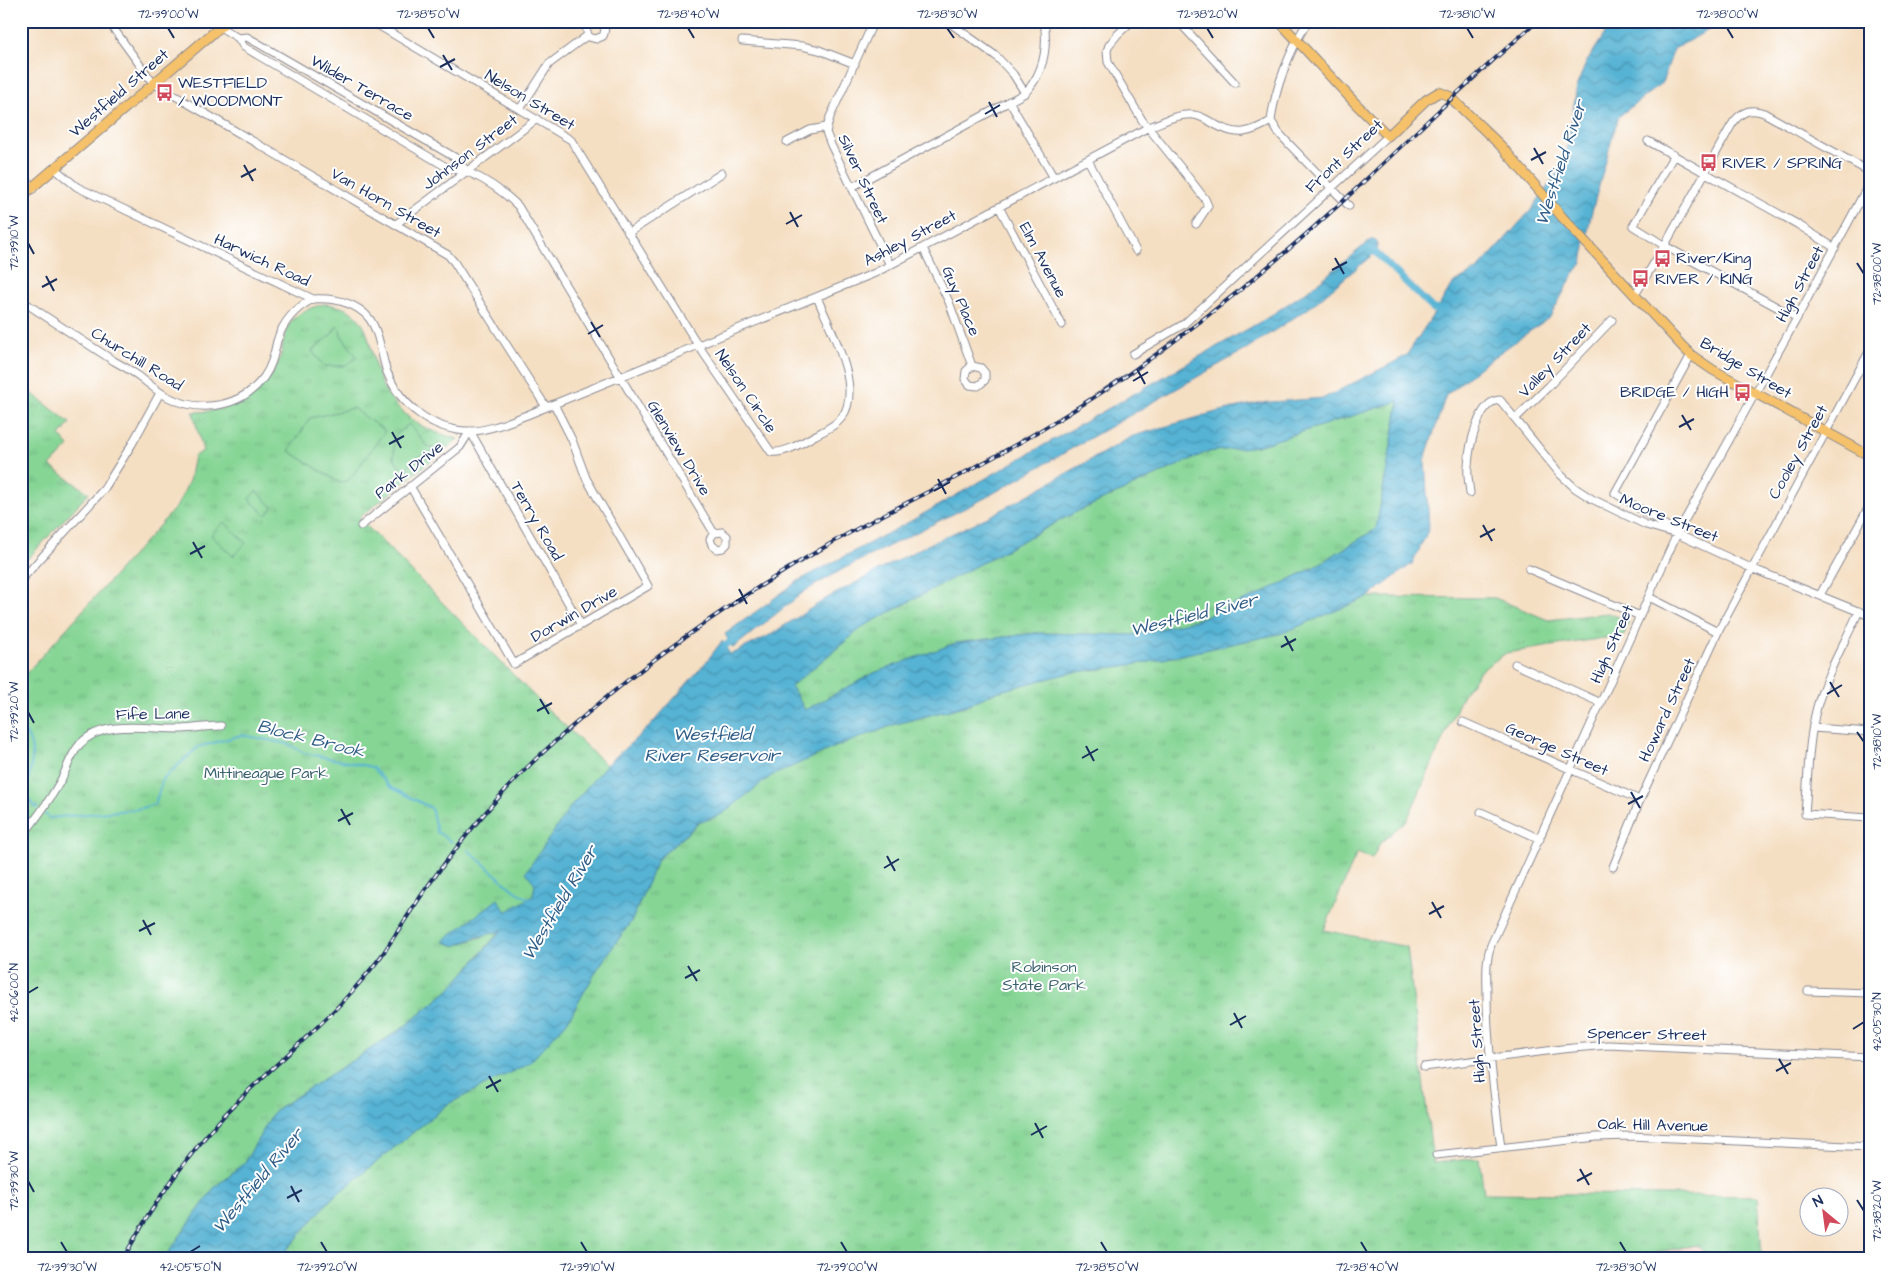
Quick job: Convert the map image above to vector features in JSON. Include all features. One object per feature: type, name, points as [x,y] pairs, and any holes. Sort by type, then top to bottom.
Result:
[{"type":"main road","points":[[1279,21],[1388,136]]},
{"type":"main road","name":"Westfield Street","points":[[21,197],[33,189],[223,24]]},
{"type":"main road","name":"Front Street","points":[[1388,136],[1426,100],[1436,93],[1443,93],[1456,101],[1488,132],[1562,218]]},
{"type":"main road","name":"Westfield Street","points":[[21,204],[33,189]]},
{"type":"main road","name":"Bridge Street","points":[[1562,218],[1691,355],[1713,370],[1870,456]]},
{"type":"street","points":[[108,21],[153,83]]},
{"type":"street","name":"Nelson Street","points":[[370,21],[571,140],[698,345]]},
{"type":"street","points":[[593,21],[586,28],[588,35],[596,39],[602,36],[604,28],[598,21]]},
{"type":"street","name":"Silver Street","points":[[874,21],[827,127],[828,138],[890,266]]},
{"type":"street","points":[[947,21],[996,56],[1014,74],[1025,93]]},
{"type":"street","points":[[852,187],[1025,93],[1036,76],[1045,54],[1044,21]]},
{"type":"street","points":[[1132,21],[1112,41],[1107,51],[1108,62],[1138,115],[1205,199],[1208,206],[1196,224]]},
{"type":"street","points":[[1178,21],[1235,83]]},
{"type":"street","points":[[1308,21],[1297,40],[1281,81],[1271,121],[1278,132],[1349,206]]},
{"type":"street","name":"Wilder Terrace","points":[[223,24],[238,38],[244,47],[308,86],[448,168],[467,172],[507,195],[518,206],[620,377]]},
{"type":"street","points":[[520,109],[549,64],[588,35]]},
{"type":"street","name":"Wilder Terrace","points":[[238,38],[248,36],[456,158],[467,172]]},
{"type":"street","points":[[742,41],[802,46],[819,50],[855,64]]},
{"type":"street","points":[[308,86],[315,76]]},
{"type":"street","name":"Van Horn Street","points":[[153,83],[445,253],[452,260],[546,407]]},
{"type":"street","points":[[1010,101],[1054,178]]},
{"type":"street","points":[[1635,295],[1665,246],[1734,122],[1748,110],[1764,113],[1870,172]]},
{"type":"street","name":"Ashley Street","points":[[554,404],[875,273],[1149,127],[1176,116],[1193,115],[1236,133],[1250,131],[1271,121]]},
{"type":"street","points":[[380,128],[386,117]]},
{"type":"street","name":"Johnson Street","points":[[396,224],[537,119]]},
{"type":"street","points":[[788,142],[810,130],[827,127]]},
{"type":"street","name":"Front Street","points":[[1133,354],[1184,324],[1388,136]]},
{"type":"street","points":[[1648,141],[1797,224],[1835,248]]},
{"type":"street","points":[[1674,155],[1633,226],[1665,246],[1798,318]]},
{"type":"street","points":[[1088,160],[1136,251]]},
{"type":"street","name":"Harwich Road","points":[[55,169],[77,187],[313,299],[325,298],[340,301],[351,304],[363,312],[376,331],[390,378],[407,403],[418,413],[440,426],[470,431],[502,423],[554,404]]},
{"type":"street","points":[[21,171],[33,189]]},
{"type":"street","points":[[628,233],[722,173]]},
{"type":"street","name":"High Street","points":[[1501,1148],[1490,1058],[1487,955],[1677,534],[1798,318],[1870,182]]},
{"type":"street","name":"Elm Avenue","points":[[999,207],[1062,325]]},
{"type":"street","name":"Guy Place","points":[[923,248],[949,302],[972,366]]},
{"type":"street","name":"Nelson Circle","points":[[698,345],[728,386],[768,450],[774,453],[786,449],[837,423],[844,415],[849,403],[850,388],[847,373],[817,297]]},
{"type":"street","name":"Churchill Road","points":[[21,300],[140,377],[160,393],[176,401],[195,405],[218,405],[238,399],[266,375],[278,340],[288,319],[295,311],[313,299]]},
{"type":"street","name":"Valley Street","points":[[1516,418],[1612,320]]},
{"type":"street","name":"Cooley Street","points":[[1751,568],[1870,350]]},
{"type":"street","points":[[1677,534],[1673,529],[1615,493],[1691,355]]},
{"type":"street","name":"Glenview Drive","points":[[620,377],[714,533]]},
{"type":"street","points":[[21,580],[104,489],[132,444],[160,393]]},
{"type":"street","name":"Moore Street","points":[[1470,493],[1468,467],[1472,441],[1482,413],[1492,402],[1502,401],[1560,474],[1583,494],[1646,525],[1677,534],[1751,568],[1870,616]]},
{"type":"street","name":"Dorwin Drive","points":[[410,486],[514,664],[648,586],[586,478],[567,429],[554,404]]},
{"type":"street","name":"Park Drive","points":[[360,526],[460,447],[470,431]]},
{"type":"street","name":"Terry Road","points":[[470,431],[581,625]]},
{"type":"street","points":[[1820,595],[1870,506]]},
{"type":"street","name":"Howard Street","points":[[1613,867],[1640,800],[1718,632],[1751,568]]},
{"type":"street","points":[[1529,569],[1640,616]]},
{"type":"street","points":[[1649,597],[1718,632]]},
{"type":"street","points":[[1859,612],[1820,696],[1813,728],[1805,814],[1870,818]]},
{"type":"street","points":[[1515,664],[1601,703]]},
{"type":"street","name":"George Street","points":[[1463,722],[1640,800]]},
{"type":"street","name":"Fife Lane","points":[[21,838],[57,786],[75,750],[94,734],[108,729],[132,726],[146,728],[221,726]]},
{"type":"street","points":[[1813,728],[1870,732]]},
{"type":"street","points":[[1482,812],[1540,839]]},
{"type":"street","points":[[1808,991],[1870,993]]},
{"type":"street","name":"Spencer Street","points":[[1424,1067],[1578,1047],[1608,1045],[1870,1057]]},
{"type":"street","name":"Oak Hill Avenue","points":[[1436,1155],[1597,1137],[1630,1136],[1870,1147]]},
{"type":"shaded area","points":[[1697,1245],[1713,1259],[1646,1259],[1657,1252]]},
{"type":"green space","name":"Mittineague Park","points":[[324,304],[343,308],[355,315],[363,326],[381,382],[397,406],[419,425],[458,439],[359,518],[540,702],[606,765],[571,806],[535,884],[533,896],[506,913],[498,900],[444,941],[455,946],[501,930],[450,989],[403,1028],[274,1111],[245,1162],[214,1188],[164,1259],[21,1259],[21,679],[177,506],[189,481],[194,456],[203,451],[193,412],[222,409],[235,405],[258,391],[268,381],[275,369],[281,355],[286,332],[293,319],[304,311]]},
{"type":"green space","points":[[336,327],[340,329],[341,335],[357,357],[345,366],[324,366],[312,351],[333,333]]},
{"type":"green space","points":[[21,385],[70,423],[60,436],[69,446],[50,466],[89,493],[21,566]]},
{"type":"green space","points":[[1399,401],[1376,529],[1311,569],[1254,597],[1192,621],[1132,635],[1036,633],[956,643],[874,673],[805,710],[791,686],[864,626],[1074,513],[1207,452],[1257,446]]},
{"type":"green space","points":[[353,408],[385,431],[349,480],[340,483],[289,451],[310,418]]},
{"type":"green space","points":[[409,424],[427,446],[433,448],[433,451],[425,453],[403,470],[394,458],[394,437]]},
{"type":"green space","points":[[256,491],[273,507],[266,515],[249,499]]},
{"type":"green space","points":[[224,522],[246,543],[233,556],[211,535]]},
{"type":"green space","name":"Robinson State Park","points":[[1368,597],[1495,598],[1548,620],[1608,613],[1629,621],[1624,635],[1506,653],[1480,671],[1462,696],[1407,820],[1380,843],[1372,859],[1357,853],[1324,930],[1407,947],[1433,1163],[1479,1158],[1484,1193],[1758,1196],[1762,1259],[1713,1259],[1696,1245],[1657,1252],[1646,1259],[279,1259],[331,1199],[448,1104],[529,1063],[567,1022],[598,968],[632,920],[657,860],[699,823],[722,814],[771,776],[835,747],[896,724],[964,706],[996,692],[1069,673],[1144,663],[1282,633]]},
{"type":"water","points":[[1613,21],[1725,21],[1674,49],[1662,83],[1618,117],[1591,215],[1582,263],[1573,275],[1550,317],[1485,363],[1446,395],[1425,459],[1429,528],[1413,563],[1368,597],[1283,633],[1144,663],[1069,673],[996,692],[964,706],[896,724],[835,747],[771,776],[722,814],[698,823],[657,860],[632,920],[598,968],[567,1022],[529,1063],[448,1104],[331,1199],[279,1259],[164,1259],[214,1188],[245,1162],[274,1111],[403,1028],[450,989],[501,931],[477,937],[455,946],[443,941],[498,899],[506,912],[533,896],[535,884],[526,872],[571,806],[606,765],[649,727],[722,641],[730,654],[736,652],[770,635],[827,598],[919,549],[994,514],[1133,436],[1216,412],[1258,403],[1324,398],[1406,356],[1453,284],[1477,270],[1531,210],[1565,162],[1577,85],[1586,63]],"holes":[[[1399,401],[1376,529],[1311,569],[1254,597],[1192,621],[1132,635],[1036,633],[956,643],[874,673],[805,710],[791,686],[864,626],[1074,513],[1207,452],[1257,446]]]},
{"type":"water","points":[[1371,240],[1375,240],[1377,251],[1309,308],[1243,351],[985,498],[845,568],[805,591],[733,648],[725,634],[798,581],[909,522],[1267,318],[1310,289]]},
{"type":"waterway","points":[[1369,249],[1375,252],[1433,309],[1446,310]]},
{"type":"waterway","points":[[725,646],[736,637]]},
{"type":"waterway","name":"Block Brook","points":[[21,728],[31,743],[32,752],[31,770],[24,796],[37,808]]},
{"type":"waterway","name":"Block Brook","points":[[45,814],[49,818],[138,809],[155,804],[163,779],[198,747],[242,735],[288,744],[304,753],[372,767],[390,787],[431,808],[437,832],[452,842]]},
{"type":"waterway","name":"Block Brook","points":[[468,850],[511,888],[530,900]]},
{"type":"railway","points":[[123,1259],[148,1216],[176,1174],[207,1135],[241,1098],[333,1012],[355,988],[382,955],[443,865],[471,829],[516,778],[582,718],[686,636],[797,563],[851,532],[1025,440],[1154,356],[1237,293],[1290,248],[1538,21]]},
{"type":"place","name":"WESTFIELD / WOODMONT","points":[[164,92]]},
{"type":"place","name":"RIVER / SPRING","points":[[1708,163]]},
{"type":"place","name":"River/King","points":[[1662,258]]},
{"type":"place","name":"RIVER / KING","points":[[1641,279]]},
{"type":"place","name":"BRIDGE / HIGH","points":[[1743,392]]},
{"type":"water label","name":"Westfield River","points":[[1561,163]]},
{"type":"water label","name":"Westfield River","points":[[1194,615]]},
{"type":"water label","name":"Westfield River Reservoir","points":[[712,744]]},
{"type":"water label","name":"Westfield River","points":[[560,903]]},
{"type":"water label","name":"Westfield River","points":[[258,1181]]}]
